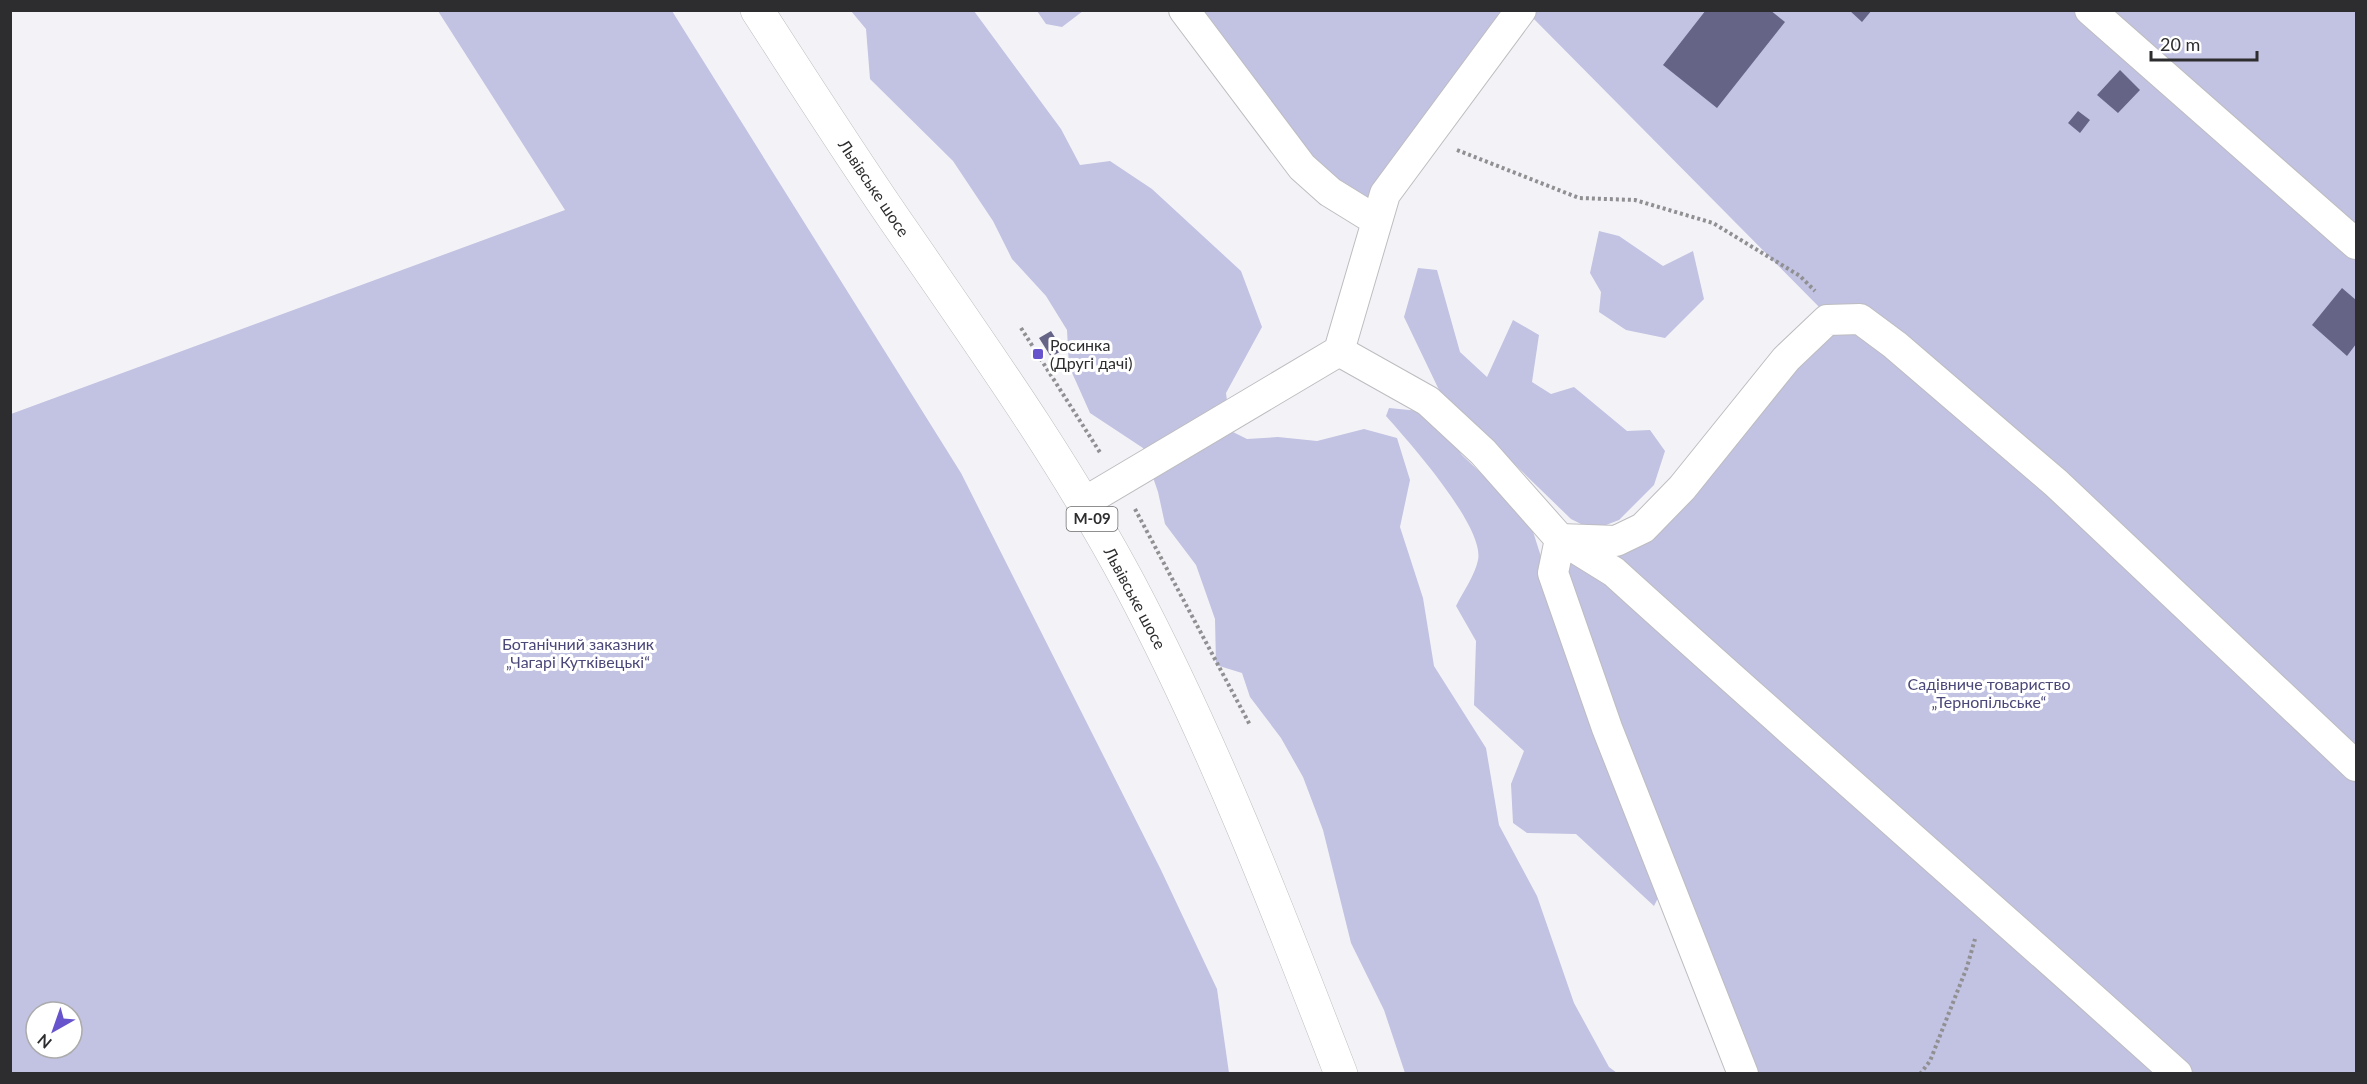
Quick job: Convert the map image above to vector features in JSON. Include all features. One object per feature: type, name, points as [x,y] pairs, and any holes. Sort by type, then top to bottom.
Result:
[{"type":"highway","name":"Львівське шосе","points":[[757,10],[893,216],[992,360],[1083,503],[1129,583],[1210,745],[1341,1074]]},
{"type":"street","points":[[1184,10],[1302,167],[1330,192],[1377,221]]},
{"type":"street","points":[[1083,503],[1340,351],[1385,194],[1521,10]]},
{"type":"street","points":[[2090,10],[2356,244]]},
{"type":"street","points":[[1560,539],[1616,542],[1643,528],[1682,488],[1786,359],[1827,320],[1860,319],[1895,345],[2055,483],[2356,766]]},
{"type":"street","points":[[1340,351],[1428,401],[1483,452],[1560,539],[1614,572],[1909,838],[1984,900],[2177,1074]]},
{"type":"street","points":[[1560,539],[1553,573],[1607,728],[1743,1074]]},
{"type":"path","points":[[1427,138],[1579,198],[1635,200],[1713,224],[1800,276]]},
{"type":"path","points":[[1021,328],[1119,482],[1161,554],[1250,725]]},
{"type":"path","points":[[1920,1074],[1930,1061],[1967,967],[1984,900]]},
{"type":"green space","name":"Ботанічний заказник „Чагарі Кутківецькі“","points":[[438,11],[672,11],[961,473],[1161,870],[1217,989],[1229,1073],[11,1073],[11,414],[565,210]]},
{"type":"green space","points":[[851,11],[974,11],[1061,129],[1080,165],[1110,161],[1152,189],[1241,271],[1262,327],[1226,393],[1231,431],[1247,439],[1278,437],[1317,441],[1364,429],[1397,438],[1410,480],[1400,527],[1423,598],[1434,666],[1486,748],[1499,825],[1537,896],[1574,1003],[1609,1067],[1617,1073],[1405,1073],[1384,1010],[1351,943],[1323,830],[1303,777],[1281,738],[1250,697],[1242,673],[1216,665],[1215,619],[1196,565],[1165,524],[1158,492],[1143,448],[1090,413],[1069,366],[1067,330],[1046,296],[1012,259],[993,221],[953,161],[870,79],[866,29]]},
{"type":"green space","points":[[1037,11],[1083,11],[1062,27],[1046,24]]},
{"type":"green space","points":[[1184,11],[1521,11],[1377,221],[1330,192]]},
{"type":"green space","name":"Садівниче товариство „Тернопільське“","points":[[1526,11],[2356,11],[2356,1073],[1743,1073],[1607,728],[1560,539],[1616,541],[1831,319]]},
{"type":"green space","points":[[1599,231],[1619,236],[1663,266],[1693,251],[1704,299],[1665,338],[1626,330],[1599,312],[1601,292],[1590,273]]},
{"type":"green space","points":[[1418,268],[1437,270],[1460,352],[1487,377],[1513,320],[1539,335],[1532,382],[1551,394],[1574,387],[1627,431],[1650,430],[1665,451],[1654,485],[1619,520],[1593,530],[1571,519],[1440,392],[1404,317]]},
{"type":"green space","points":[[1389,408],[1430,412],[1462,455],[1529,519],[1587,701],[1661,892],[1654,906],[1576,834],[1527,833],[1513,823],[1511,784],[1524,751],[1474,705],[1476,641],[1456,606],[1476,566],[1477,545],[1470,527],[1443,485],[1386,416]]},
{"type":"building","points":[[1706,10],[1770,10],[1785,22],[1717,108],[1663,65]]},
{"type":"building","points":[[1849,10],[1872,10],[1862,22]]},
{"type":"building","points":[[2120,70],[2140,90],[2118,113],[2097,95]]},
{"type":"building","points":[[2078,111],[2090,120],[2080,133],[2068,123]]},
{"type":"building","points":[[2342,288],[2356,300],[2356,344],[2347,356],[2312,325]]},
{"type":"building","points":[[1051,331],[1063,350],[1051,357],[1039,338]]},
{"type":"place","name":"Росинка (Другі дачі)","points":[[1038,354]]}]
